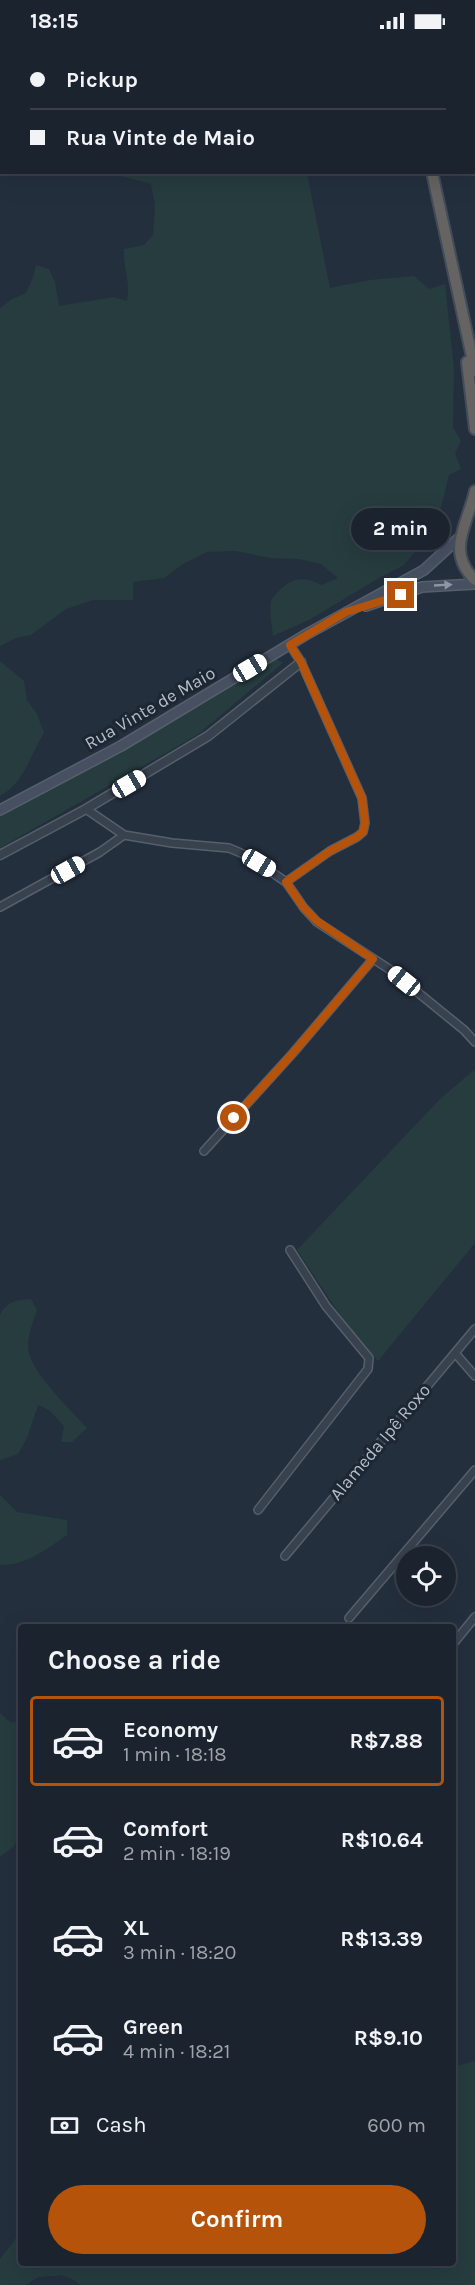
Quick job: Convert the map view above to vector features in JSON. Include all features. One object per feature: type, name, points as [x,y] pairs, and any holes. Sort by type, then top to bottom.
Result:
[{"type":"highway","points":[[432,174],[462,320],[475,371]]},
{"type":"highway","points":[[462,320],[475,429]]},
{"type":"highway","points":[[475,491],[461,533],[461,557],[475,582]]},
{"type":"highway","points":[[461,533],[475,515]]},
{"type":"main road","name":"Rua Vinte de Maio","points":[[0,810],[121,746],[346,612],[424,570],[461,533]]},
{"type":"main road","name":"Rua Vinte de Maio","points":[[346,612],[422,587],[475,582]]},
{"type":"street","points":[[286,882],[321,856],[357,837],[363,832],[365,823],[362,798],[301,662],[290,645]]},
{"type":"street","points":[[0,855],[86,809],[208,736],[301,662]]},
{"type":"street","points":[[86,809],[124,835],[172,843],[229,848],[248,856],[286,882],[304,908],[317,921],[434,1005],[475,1042]]},
{"type":"street","points":[[0,907],[100,852],[124,835]]},
{"type":"street","points":[[204,1151],[293,1053],[373,959]]},
{"type":"street","points":[[258,1510],[368,1369],[369,1363],[369,1358],[326,1306],[290,1250]]},
{"type":"street","name":"Alameda Ipê Roxo","points":[[285,1556],[475,1329]]},
{"type":"street","points":[[455,1353],[475,1376]]},
{"type":"street","points":[[350,1618],[475,1470]]},
{"type":"street","points":[[456,1640],[475,1617]]},
{"type":"green space","points":[[114,174],[307,174],[330,288],[370,280],[414,276],[429,289],[445,284],[454,369],[453,427],[461,441],[455,453],[461,469],[449,475],[439,515],[429,535],[404,565],[309,620],[273,636],[271,602],[284,586],[299,579],[310,580],[321,585],[338,578],[321,564],[299,559],[271,558],[235,551],[207,552],[183,564],[164,578],[133,582],[133,600],[93,600],[66,609],[31,635],[16,638],[0,646],[0,308],[26,293],[36,265],[49,269],[55,282],[59,306],[114,297],[127,301],[124,249],[144,245],[153,235],[155,204],[151,184]]},
{"type":"green space","points":[[276,659],[283,663],[197,735],[0,848],[0,815]]},
{"type":"green space","points":[[0,661],[24,681],[27,700],[37,714],[44,733],[21,776],[0,796]]},
{"type":"green space","points":[[475,1069],[475,1243],[378,1361],[350,1330],[297,1250],[440,1099]]},
{"type":"green space","points":[[31,1299],[37,1310],[29,1338],[30,1356],[52,1390],[87,1428],[72,1442],[61,1442],[64,1426],[49,1410],[38,1405],[27,1438],[18,1454],[0,1460],[0,1315],[13,1302]]},
{"type":"green space","points":[[0,1495],[17,1512],[67,1520],[67,1535],[27,1560],[0,1565]]},
{"type":"green space","points":[[0,1713],[10,1722],[18,1723],[18,1841],[0,1857]]},
{"type":"green space","points":[[475,2061],[475,2285],[81,2285],[61,2275],[39,2277],[25,2285],[0,2285],[0,2259],[18,2234],[18,2266],[456,2266],[456,2066]]},
{"type":"route","points":[[234,1118],[373,959],[317,921],[304,908],[286,882],[312,862],[357,837],[363,832],[365,823],[362,798],[301,662],[290,645],[346,612],[401,595]]}]
